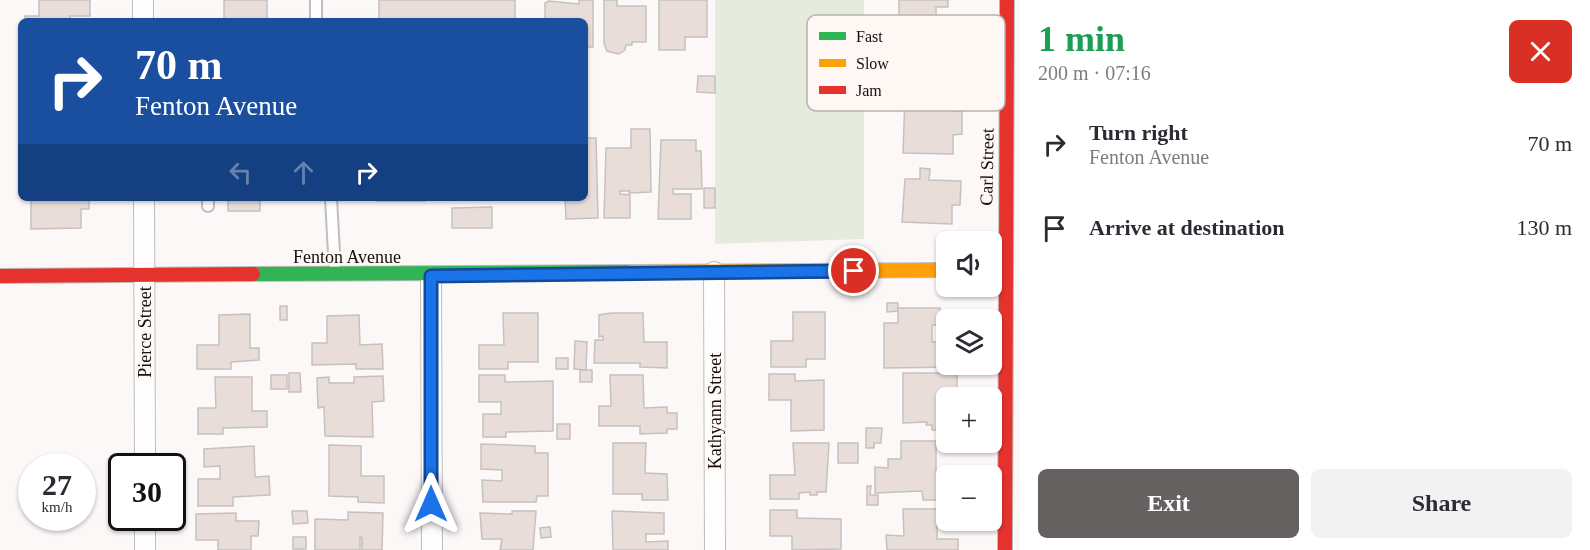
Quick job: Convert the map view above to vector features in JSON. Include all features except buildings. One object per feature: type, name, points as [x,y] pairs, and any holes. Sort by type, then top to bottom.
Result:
[{"type":"street","points":[[143,0],[143,18]]},
{"type":"street","name":"Carl Street","points":[[1005,60],[1007,0]]},
{"type":"street","name":"Carl Street","points":[[999,231],[1003,111]]},
{"type":"street","name":"Pierce Street","points":[[144,201],[145,453]]},
{"type":"street","name":"Fenton Avenue","points":[[0,276],[431,276],[936,270]]},
{"type":"street","points":[[1002,270],[1020,270]]},
{"type":"street","name":"Kathyann Street","points":[[714,272],[715,550]]},
{"type":"street","points":[[431,276],[432,550]]},
{"type":"street","name":"Carl Street","points":[[999,297],[1005,550]]},
{"type":"street","points":[[145,531],[146,550]]},
{"type":"lane","points":[[316,0],[316,18]]},
{"type":"lane","points":[[331,201],[335,275]]},
{"type":"shaded area","points":[[715,0],[864,0],[864,15],[807,15],[807,111],[864,111],[864,239],[715,244]]},
{"type":"traffic: fast","points":[[253,274],[631,272]]},
{"type":"traffic: slow","points":[[631,272],[936,270]]},
{"type":"traffic: jam","points":[[1005,550],[1007,0]]},
{"type":"traffic: jam","points":[[0,276],[253,274]]},
{"type":"route","points":[[431,504],[431,276],[854,271]]}]
